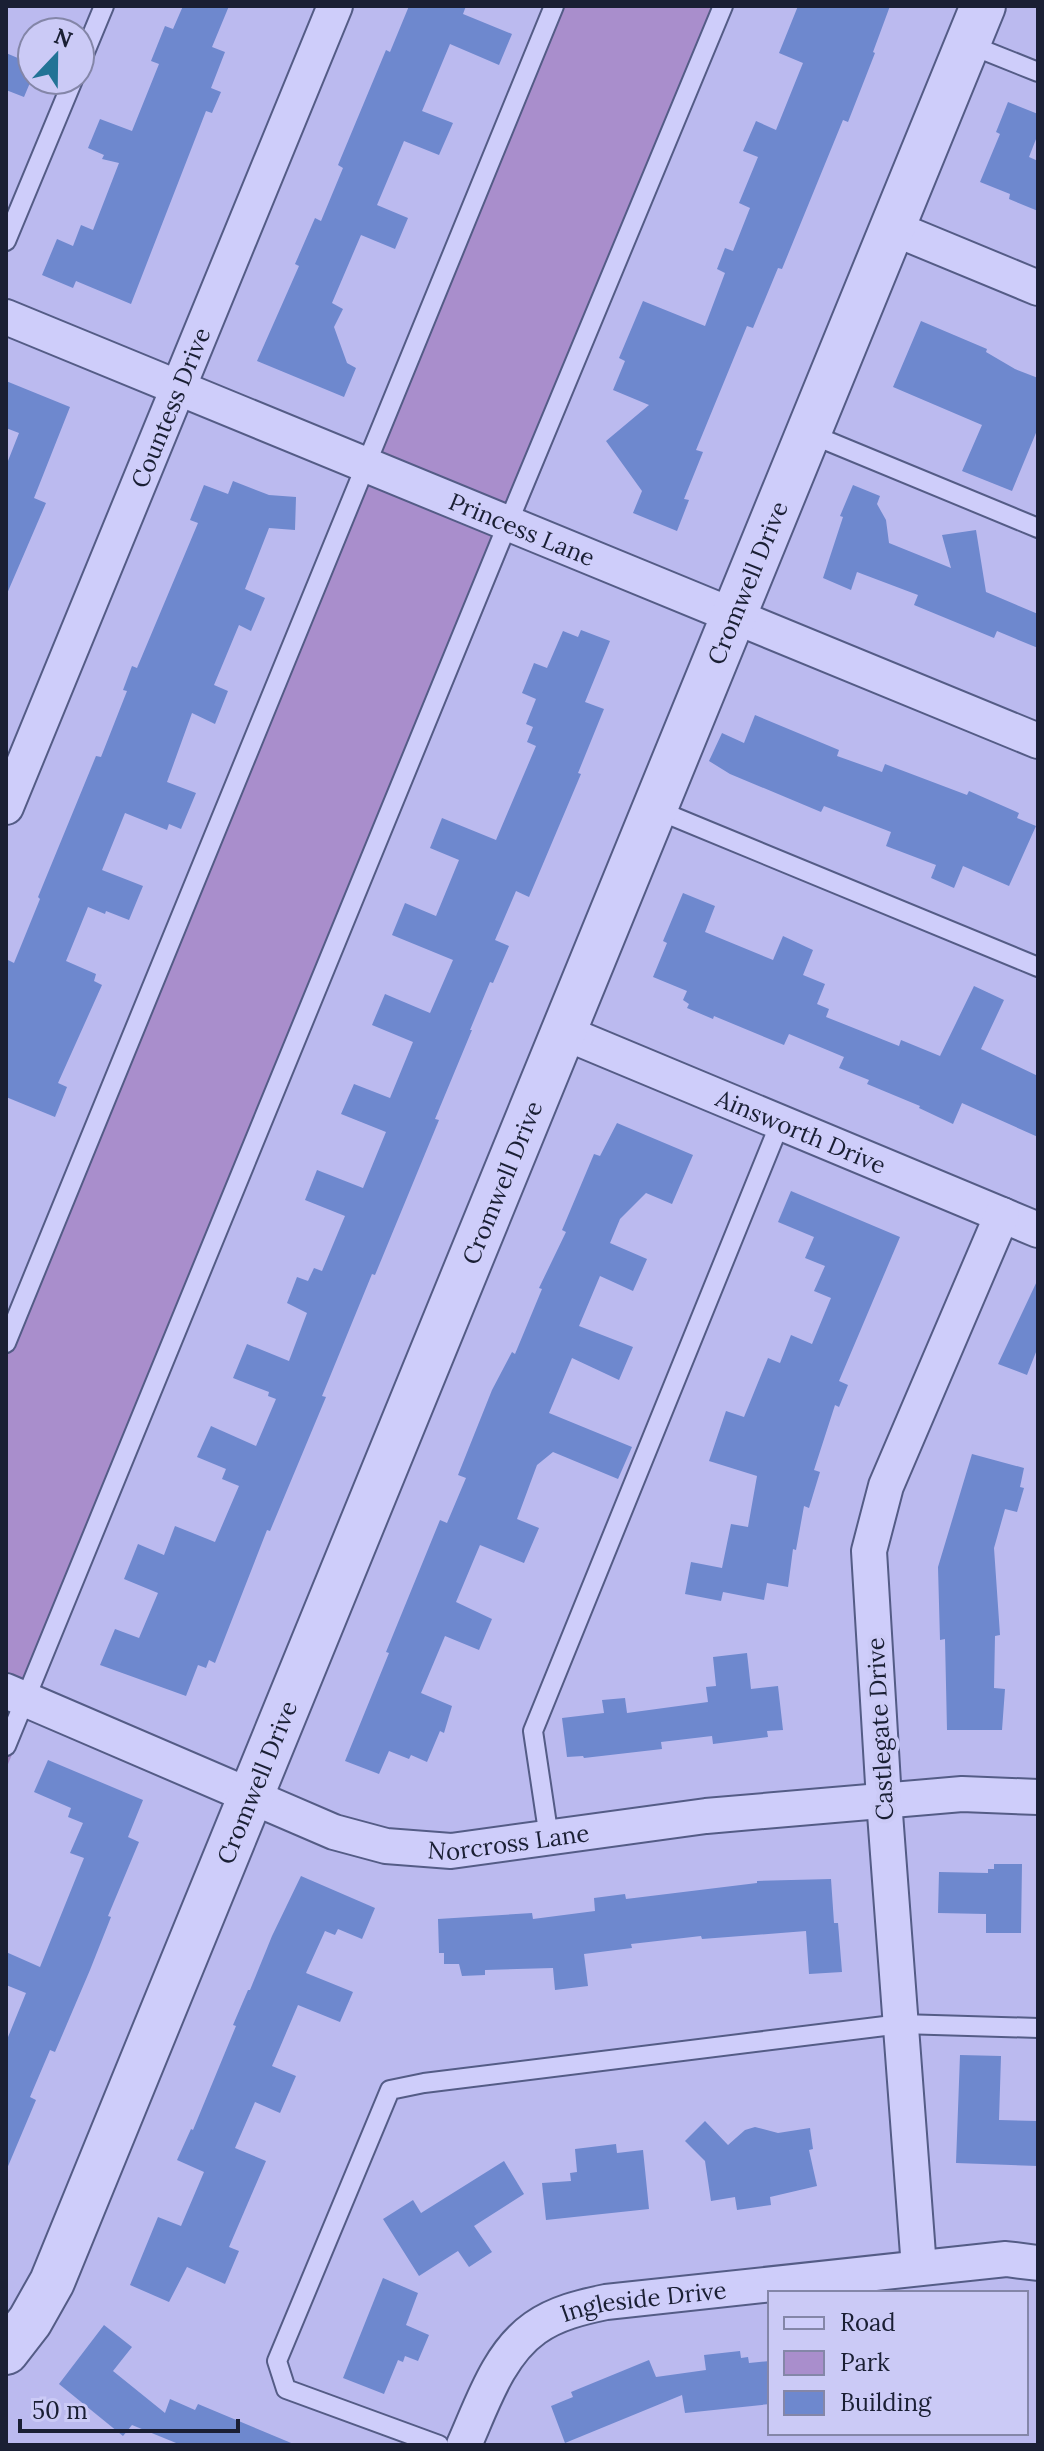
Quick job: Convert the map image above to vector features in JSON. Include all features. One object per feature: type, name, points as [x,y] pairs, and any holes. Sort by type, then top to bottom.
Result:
[{"type":"street","name":"Countess Drive","points":[[6,807],[335,6]]},
{"type":"street","name":"Cromwell Drive","points":[[6,2352],[30,2321],[52,2282],[976,25]]},
{"type":"street","points":[[893,228],[1038,288]]},
{"type":"street","name":"Princess Lane","points":[[6,317],[1038,741]]},
{"type":"street","name":"Ainsworth Drive","points":[[563,1032],[1038,1230]]},
{"type":"street","name":"Castlegate Drive","points":[[919,2268],[869,1551],[886,1486],[1002,1215]]},
{"type":"street","name":"Norcross Lane","points":[[16,1696],[334,1832],[386,1846],[451,1851],[706,1816],[962,1794],[1038,1797]]},
{"type":"street","name":"Ingleside Drive","points":[[464,2445],[489,2388],[515,2346],[536,2327],[574,2309],[606,2302],[1006,2259],[1038,2263]]},
{"type":"lane","points":[[96,25],[104,6]]},
{"type":"lane","points":[[6,1343],[554,6]]},
{"type":"lane","points":[[6,1746],[16,1696],[723,6]]},
{"type":"lane","points":[[976,25],[1038,72]]},
{"type":"lane","points":[[6,241],[66,96]]},
{"type":"lane","points":[[808,433],[1038,528]]},
{"type":"lane","points":[[655,809],[1038,967]]},
{"type":"lane","points":[[549,1838],[533,1731],[780,1123]]},
{"type":"lane","points":[[439,2445],[286,2389],[277,2361],[390,2090],[424,2083],[901,2024],[1038,2028]]},
{"type":"green space","points":[[558,6],[733,6],[6,1769],[6,1344]]},
{"type":"building","points":[[183,6],[229,6],[212,47],[225,52],[211,88],[221,92],[212,113],[206,111],[131,304],[76,281],[73,288],[42,275],[57,239],[73,246],[81,225],[93,230],[119,163],[102,159],[104,155],[88,148],[100,119],[132,131],[159,64],[151,61],[165,26],[173,29]]},
{"type":"building","points":[[409,6],[466,6],[463,14],[512,34],[499,65],[450,44],[422,111],[453,123],[439,155],[404,141],[377,205],[408,218],[395,249],[361,235],[332,303],[343,309],[334,327],[347,363],[356,368],[344,397],[257,361],[299,266],[295,264],[315,218],[321,221],[343,168],[338,165],[386,50],[390,52]]},
{"type":"building","points":[[798,6],[890,6],[848,122],[843,120],[782,269],[778,268],[753,328],[747,326],[696,450],[703,452],[684,499],[689,500],[677,531],[633,513],[642,491],[606,441],[649,405],[613,390],[625,361],[619,358],[643,301],[705,326],[725,273],[717,269],[725,248],[733,251],[750,208],[739,203],[758,157],[743,151],[756,121],[776,130],[803,63],[779,53]]},
{"type":"building","points":[[6,53],[16,57],[16,94],[6,90]]},
{"type":"building","points":[[1008,102],[1038,114],[1038,134],[1029,157],[1038,161],[1038,211],[1009,199],[1010,194],[980,182],[1000,134],[996,132]]},
{"type":"building","points":[[921,321],[987,349],[986,352],[1015,369],[1038,378],[1038,428],[1012,491],[962,471],[982,425],[893,387]]},
{"type":"building","points":[[6,381],[70,407],[34,498],[46,503],[6,596],[6,466],[19,433],[6,428]]},
{"type":"building","points":[[233,481],[269,495],[296,497],[295,530],[269,528],[245,589],[265,598],[251,631],[239,625],[214,685],[228,691],[215,724],[192,713],[167,782],[196,793],[181,829],[169,824],[167,830],[125,813],[102,870],[143,886],[129,920],[88,907],[66,961],[96,974],[94,981],[102,985],[58,1083],[67,1087],[55,1117],[6,1097],[6,959],[14,963],[96,756],[101,757],[127,691],[123,690],[132,666],[137,668],[198,523],[190,520],[204,485],[228,494]]},
{"type":"building","points":[[853,485],[880,496],[877,504],[886,520],[889,543],[951,568],[942,535],[976,530],[986,592],[1038,614],[1038,648],[997,631],[994,638],[914,605],[918,595],[857,572],[851,590],[823,578],[843,517],[840,516]]},
{"type":"building","points":[[581,630],[610,641],[585,702],[604,709],[578,773],[581,774],[529,897],[516,891],[495,940],[509,946],[470,1030],[435,1119],[439,1120],[375,1275],[372,1274],[322,1396],[326,1397],[270,1531],[267,1530],[215,1663],[209,1660],[206,1668],[198,1665],[186,1696],[100,1665],[115,1629],[139,1638],[158,1593],[124,1579],[138,1544],[164,1555],[175,1526],[215,1542],[239,1486],[222,1479],[226,1469],[197,1457],[211,1426],[256,1446],[276,1399],[268,1396],[269,1392],[233,1378],[247,1344],[289,1361],[307,1313],[287,1303],[297,1277],[308,1281],[314,1268],[322,1271],[345,1216],[305,1200],[317,1170],[363,1188],[386,1132],[341,1114],[354,1084],[390,1098],[413,1042],[372,1025],[385,994],[430,1013],[453,960],[392,935],[405,903],[436,916],[459,860],[430,848],[442,818],[496,840],[536,746],[527,742],[533,727],[526,724],[536,699],[522,693],[534,663],[547,668],[563,631],[578,637]]},
{"type":"building","points":[[755,715],[839,750],[837,756],[882,772],[885,764],[967,795],[969,791],[1019,813],[1017,818],[1036,826],[1009,886],[963,866],[954,888],[931,878],[936,865],[886,846],[891,832],[824,806],[821,812],[730,774],[709,761],[722,733],[744,743]]},
{"type":"building","points":[[683,893],[715,906],[705,932],[773,960],[783,936],[813,950],[803,975],[825,984],[817,1004],[829,1009],[826,1017],[899,1046],[901,1040],[940,1056],[974,986],[1004,1000],[981,1049],[1038,1076],[1038,1137],[962,1103],[953,1124],[920,1106],[867,1084],[869,1080],[839,1068],[844,1057],[789,1034],[784,1045],[687,1008],[689,1004],[683,1000],[687,991],[653,977],[667,943],[663,941]]},
{"type":"building","points":[[617,1123],[693,1155],[672,1204],[646,1193],[620,1219],[610,1243],[647,1259],[633,1291],[600,1276],[579,1326],[633,1347],[619,1380],[572,1358],[549,1413],[632,1447],[618,1479],[553,1452],[537,1465],[517,1519],[539,1528],[524,1563],[480,1545],[456,1602],[492,1619],[479,1650],[445,1636],[421,1693],[452,1706],[444,1733],[440,1731],[427,1762],[389,1751],[379,1774],[345,1761],[440,1520],[447,1523],[466,1478],[458,1475],[492,1390],[512,1352],[515,1354],[542,1289],[539,1288],[566,1232],[562,1230],[594,1154],[600,1156]]},
{"type":"building","points":[[791,1191],[900,1237],[839,1381],[848,1385],[839,1407],[835,1405],[814,1470],[820,1472],[809,1508],[804,1506],[796,1550],[793,1549],[788,1587],[767,1583],[764,1600],[723,1592],[721,1601],[685,1594],[691,1562],[722,1568],[731,1524],[748,1527],[757,1476],[709,1461],[726,1411],[744,1417],[768,1358],[780,1363],[791,1335],[812,1344],[831,1298],[814,1291],[825,1266],[805,1258],[814,1237],[778,1222]]},
{"type":"building","points":[[1038,1279],[1038,1347],[1027,1375],[998,1364]]},
{"type":"building","points":[[972,1454],[1024,1468],[1020,1487],[1024,1488],[1017,1512],[1005,1509],[994,1548],[1000,1635],[995,1636],[994,1688],[1005,1689],[1002,1730],[947,1730],[945,1639],[940,1640],[938,1567]]},
{"type":"building","points":[[747,1653],[751,1689],[778,1686],[783,1730],[767,1731],[768,1737],[713,1744],[712,1736],[661,1742],[662,1749],[584,1758],[567,1757],[562,1718],[604,1713],[602,1700],[625,1698],[627,1713],[708,1702],[706,1687],[716,1686],[713,1657]]},
{"type":"building","points":[[48,1760],[143,1800],[128,1837],[139,1842],[55,2052],[50,2050],[30,2097],[36,2100],[6,2171],[6,2042],[26,1993],[6,1985],[6,1952],[40,1967],[84,1858],[70,1853],[83,1823],[68,1817],[71,1808],[34,1792]]},
{"type":"building","points":[[994,1864],[1022,1864],[1021,1933],[986,1933],[986,1914],[938,1913],[939,1872],[988,1873],[988,1869],[994,1869]]},
{"type":"building","points":[[301,1876],[375,1908],[362,1939],[338,1929],[335,1935],[325,1931],[306,1973],[353,1992],[340,2022],[298,2005],[272,2066],[296,2076],[280,2113],[255,2102],[235,2148],[266,2161],[229,2247],[239,2251],[225,2284],[187,2267],[169,2302],[130,2285],[158,2217],[181,2226],[204,2172],[177,2160],[193,2130],[248,1990]]},
{"type":"building","points":[[831,1879],[842,1972],[809,1974],[806,1931],[702,1939],[701,1936],[631,1944],[632,1948],[584,1954],[588,1986],[555,1990],[553,1968],[485,1970],[485,1975],[462,1976],[459,1964],[444,1964],[444,1953],[439,1953],[438,1919],[532,1913],[533,1919],[595,1911],[594,1898],[625,1894],[626,1899],[757,1881]]},
{"type":"building","points":[[960,2055],[1001,2056],[999,2120],[1038,2121],[1038,2166],[956,2163]]},
{"type":"building","points":[[705,2121],[728,2145],[745,2130],[755,2127],[778,2133],[810,2128],[813,2149],[809,2150],[817,2186],[770,2197],[771,2205],[737,2210],[735,2197],[711,2201],[705,2161],[685,2141]]},
{"type":"building","points":[[616,2144],[617,2153],[643,2150],[649,2209],[546,2220],[542,2183],[571,2181],[570,2173],[577,2172],[575,2149]]},
{"type":"building","points":[[504,2161],[524,2194],[474,2226],[492,2252],[469,2267],[458,2251],[419,2276],[383,2219],[413,2200],[421,2213]]},
{"type":"building","points":[[383,2278],[418,2293],[406,2325],[429,2335],[418,2361],[405,2356],[403,2362],[398,2360],[384,2394],[343,2378]]},
{"type":"building","points":[[104,2325],[132,2347],[113,2371],[165,2413],[170,2399],[195,2410],[198,2404],[296,2445],[181,2445],[132,2425],[123,2436],[59,2384]]},
{"type":"building","points":[[740,2351],[741,2358],[748,2357],[749,2363],[768,2361],[768,2404],[685,2413],[682,2395],[565,2443],[551,2406],[573,2397],[571,2392],[649,2360],[656,2377],[706,2370],[704,2355]]}]
